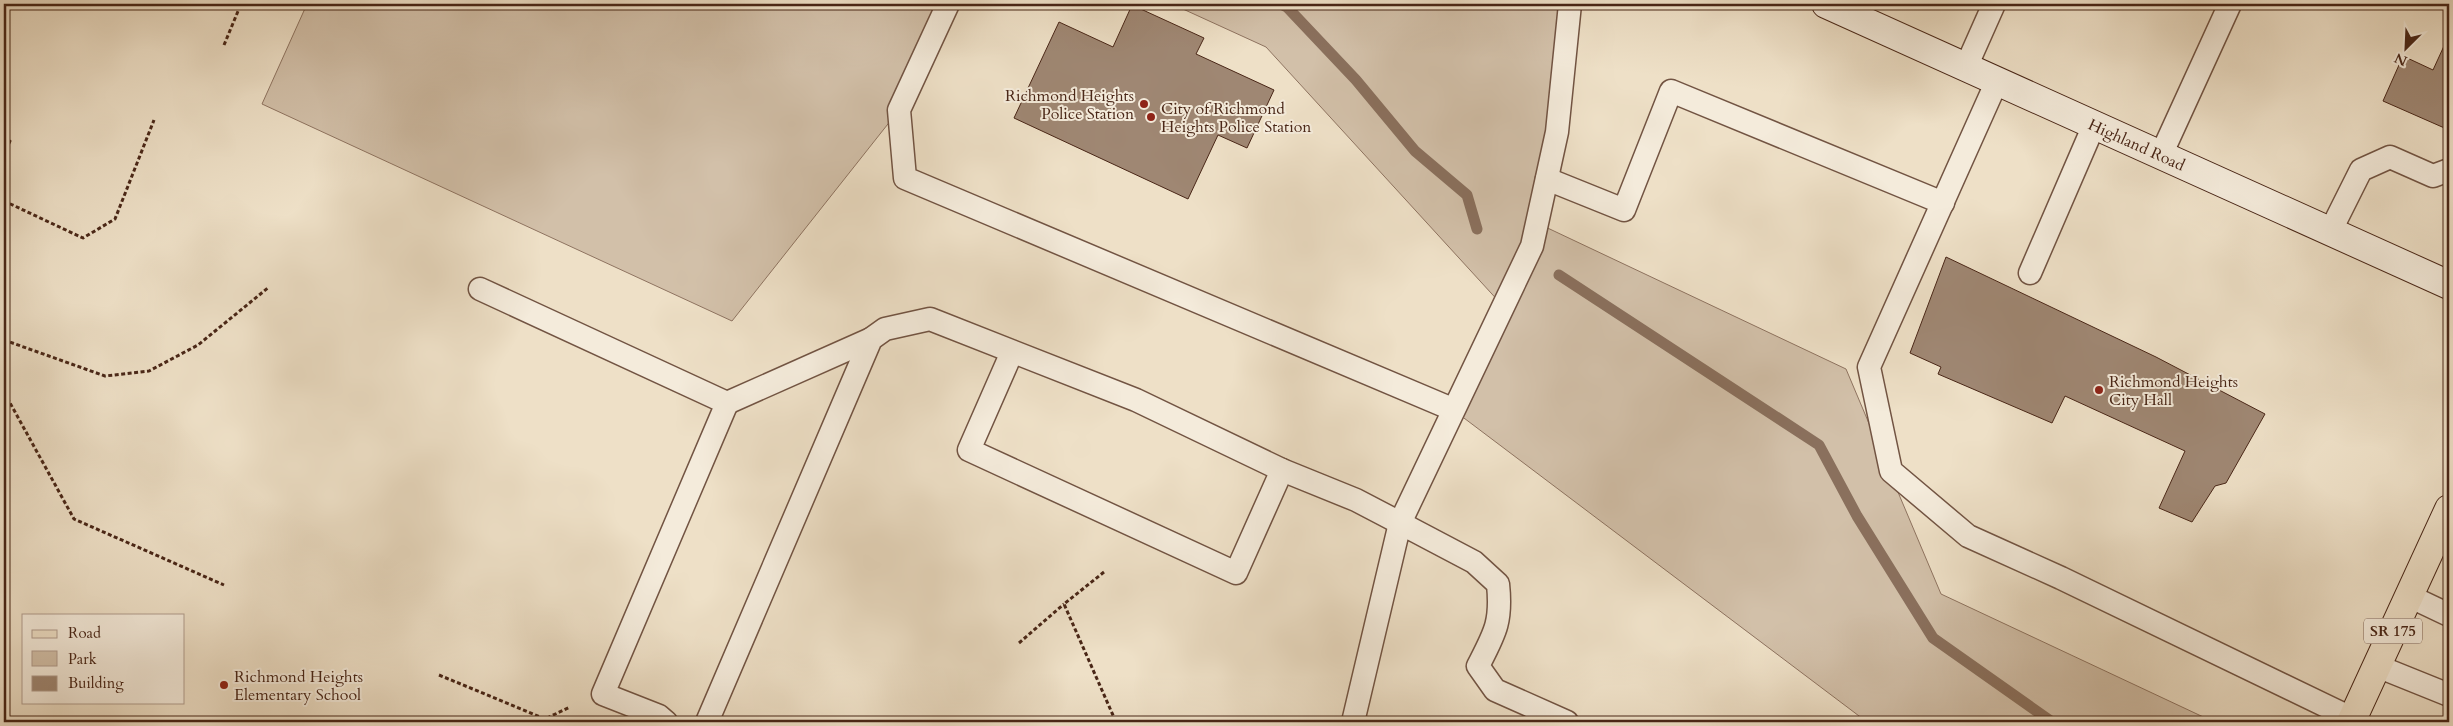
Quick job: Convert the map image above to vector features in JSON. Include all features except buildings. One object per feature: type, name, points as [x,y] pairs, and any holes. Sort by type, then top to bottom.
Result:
[{"type":"main road","name":"SR 175","points":[[2352,720],[2449,509]]},
{"type":"street","name":"Highland Road","points":[[1826,4],[2449,284]]},
{"type":"lane","points":[[948,4],[899,110],[905,178],[1452,409]]},
{"type":"lane","points":[[1353,722],[1400,523],[1452,409],[1532,246],[1558,132],[1570,4]]},
{"type":"lane","points":[[1966,67],[1994,4]]},
{"type":"lane","points":[[2161,155],[2230,4]]},
{"type":"lane","points":[[1997,81],[1869,367],[1891,472],[1968,536],[2061,578],[2352,720]]},
{"type":"lane","points":[[1547,179],[1624,210],[1671,91],[1943,203]]},
{"type":"lane","points":[[2030,273],[2094,125]]},
{"type":"lane","points":[[2330,232],[2361,170],[2390,157],[2433,176],[2449,170]]},
{"type":"lane","points":[[480,289],[727,403]]},
{"type":"lane","points":[[666,722],[659,716],[603,694],[727,403],[871,339],[886,329],[930,319],[1136,400],[1282,470],[1356,500],[1474,562],[1498,584],[1501,610],[1497,626],[1478,666],[1495,690],[1567,722]]},
{"type":"lane","points":[[707,722],[871,339]]},
{"type":"lane","points":[[1012,352],[969,450],[1236,573],[1282,470]]},
{"type":"lane","points":[[2409,596],[2449,615]]},
{"type":"lane","points":[[2377,666],[2449,695]]},
{"type":"path","points":[[224,45],[241,4]]},
{"type":"path","points":[[4,201],[82,238],[115,219],[154,120]]},
{"type":"path","points":[[4,138],[10,141],[4,154]]},
{"type":"path","points":[[4,340],[105,376],[149,371],[198,345],[269,287]]},
{"type":"path","points":[[4,392],[74,519],[224,585]]},
{"type":"path","points":[[1019,643],[1104,572]]},
{"type":"path","points":[[1064,604],[1116,722]]},
{"type":"path","points":[[439,675],[544,719],[570,707]]},
{"type":"green space","points":[[307,4],[948,4],[899,110],[732,321],[262,104]]},
{"type":"green space","points":[[1172,4],[1570,4],[1537,223],[1846,369],[1941,594],[2214,722],[1867,722],[1452,409],[1502,305],[1266,47]]},
{"type":"waterway","points":[[1281,4],[1287,7],[1356,80],[1415,151],[1467,195],[1477,229]]},
{"type":"waterway","points":[[1559,275],[1819,445],[1857,516],[1933,638],[2052,722]]},
{"type":"place","name":"Richmond Heights Police Station","points":[[1144,104]]},
{"type":"place","name":"City of Richmond Heights Police Station","points":[[1151,117]]},
{"type":"place","name":"Richmond Heights City Hall","points":[[2099,390]]},
{"type":"place","name":"Richmond Heights Elementary School","points":[[224,685]]}]
